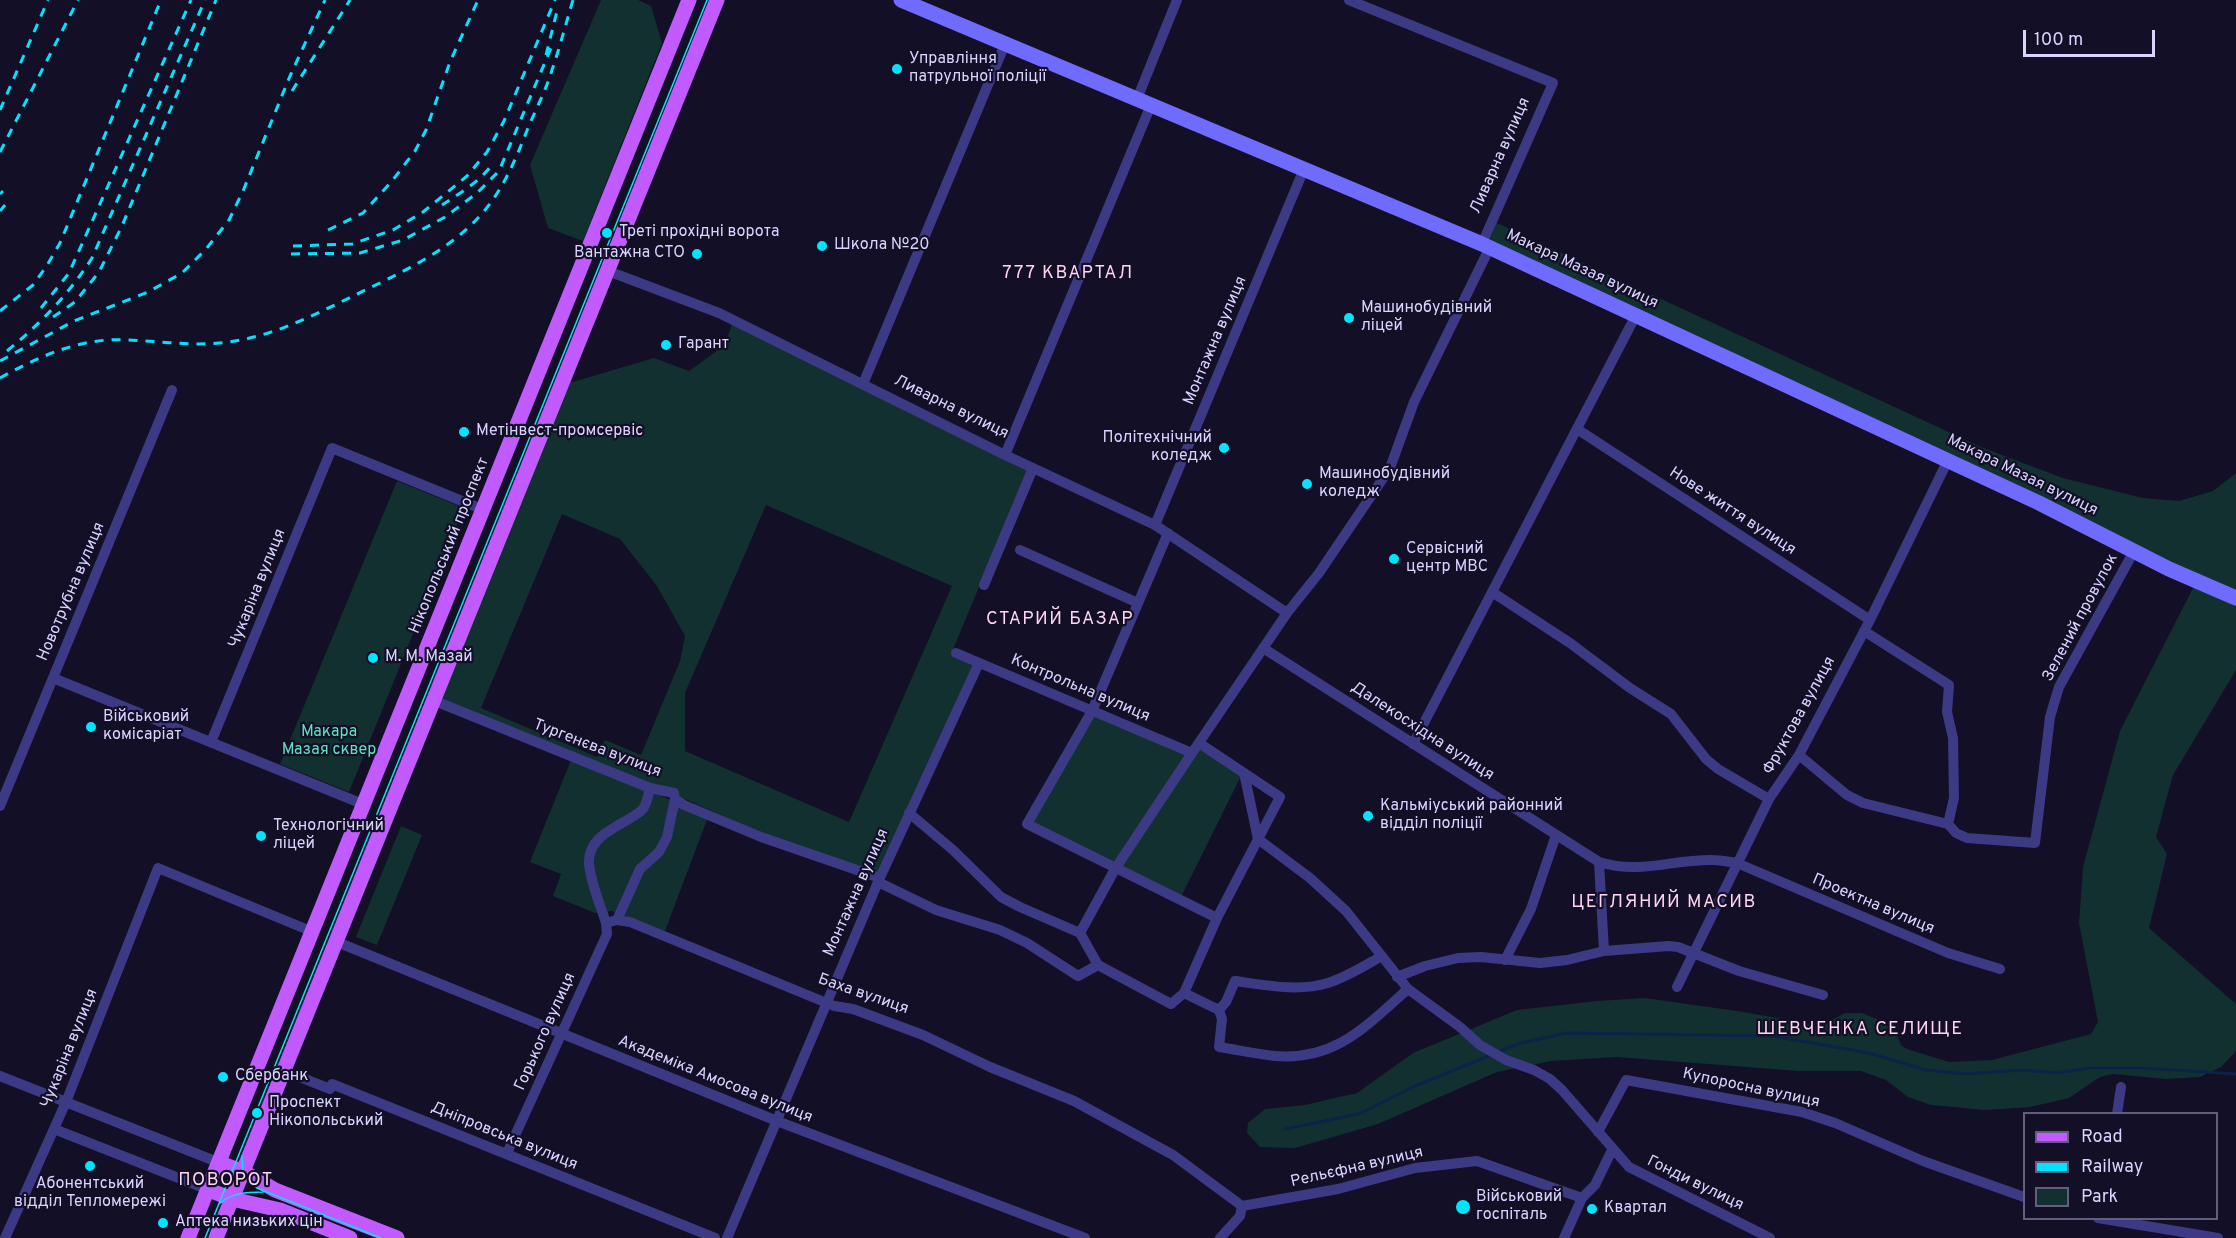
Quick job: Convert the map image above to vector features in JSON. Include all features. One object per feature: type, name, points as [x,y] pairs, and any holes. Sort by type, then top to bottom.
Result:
[{"type":"main road","name":"Нікопольський проспект","points":[[188,1238],[689,0]]},
{"type":"main road","points":[[216,1238],[717,0]]},
{"type":"main road","name":"Макара Мазая вулиця","points":[[901,0],[1486,246],[1948,460],[2188,578],[2236,598]]},
{"type":"main road","name":"Ливарна вулиця","points":[[584,262],[608,271]]},
{"type":"main road","points":[[364,805],[388,814]]},
{"type":"main road","points":[[220,1163],[244,1172],[275,1190],[397,1238]]},
{"type":"main road","points":[[208,1190],[232,1200],[280,1210],[350,1238]]},
{"type":"street","points":[[1005,455],[1144,102],[1177,0]]},
{"type":"street","name":"Ливарна вулиця","points":[[1080,933],[1115,869],[1199,742],[1390,468],[1414,402],[1486,246],[1553,83],[1349,0]]},
{"type":"street","points":[[863,384],[1005,44]]},
{"type":"street","name":"Монтажна вулиця","points":[[1155,525],[1304,169]]},
{"type":"street","name":"Ливарна вулиця","points":[[608,271],[719,313],[1005,455],[1155,525],[1287,613]]},
{"type":"street","points":[[1413,744],[1636,315]]},
{"type":"street","name":"Новотрубна вулиця","points":[[0,806],[172,390]]},
{"type":"street","name":"Нове життя вулиця","points":[[1577,429],[1870,620]]},
{"type":"street","name":"Чукаріна вулиця","points":[[211,742],[332,448],[484,510]]},
{"type":"street","name":"Фруктова вулиця","points":[[1677,987],[1769,799],[1799,755],[1870,620],[1948,460]]},
{"type":"street","points":[[984,585],[1033,468]]},
{"type":"street","points":[[1168,533],[1092,711],[1027,824],[1217,918]]},
{"type":"street","points":[[1020,550],[1138,603]]},
{"type":"street","name":"Зелений провулок","points":[[1948,824],[1956,833],[1967,838],[2035,843],[2050,717],[2059,687],[2134,551]]},
{"type":"street","points":[[1492,592],[1671,714],[1706,759],[1718,769],[1769,799]]},
{"type":"street","points":[[1799,755],[1847,795],[1863,803],[1948,824],[1954,798],[1953,738],[1947,712],[1949,685],[1864,631]]},
{"type":"street","name":"Далекосхідна вулиця","points":[[1263,648],[1599,862],[1633,869],[1713,860],[1737,863]]},
{"type":"street","name":"Контрольна вулиця","points":[[956,653],[1192,753]]},
{"type":"street","name":"Монтажна вулиця","points":[[727,1238],[879,880],[979,663]]},
{"type":"street","points":[[53,678],[364,805]]},
{"type":"street","name":"Тургенєва вулиця","points":[[435,701],[650,788],[674,793],[675,799],[761,837],[879,880]]},
{"type":"street","points":[[909,813],[953,850],[1001,897],[1080,933],[1098,965],[1170,1004],[1184,993],[1217,918],[1280,797],[1199,742]]},
{"type":"street","points":[[1244,773],[1258,838],[1310,878],[1346,911],[1408,989],[1480,1045],[1506,1060],[1534,1070],[1550,1079],[1562,1090],[1612,1150],[1594,1185],[1582,1197],[1564,1238]]},
{"type":"street","points":[[612,921],[593,883],[589,863],[590,854],[600,837],[643,809],[650,788]]},
{"type":"street","name":"Горького вулиця","points":[[507,1153],[612,921],[640,869],[659,852],[667,837],[675,799]]},
{"type":"street","points":[[1505,960],[1531,909],[1556,835]]},
{"type":"street","points":[[1599,862],[1604,951]]},
{"type":"street","name":"Проектна вулиця","points":[[1737,863],[1948,953],[2000,969]]},
{"type":"street","name":"Чукаріна вулиця","points":[[5,1238],[66,1102],[158,868],[313,932]]},
{"type":"street","points":[[879,880],[936,910],[1000,930],[1027,943],[1078,976],[1098,965]]},
{"type":"street","name":"Баха вулиця","points":[[612,921],[630,922],[840,1008],[853,1009],[923,1035],[990,1067],[1074,1101],[1165,1151],[1242,1206]]},
{"type":"street","name":"Академіка Амосова вулиця","points":[[337,942],[777,1121],[1085,1238]]},
{"type":"street","points":[[1397,976],[1458,958],[1481,957],[1540,963],[1567,960],[1604,951],[1669,946],[1739,971],[1824,995]]},
{"type":"street","points":[[1219,1010],[1226,1002],[1235,981],[1280,987],[1326,984],[1347,976],[1382,957]]},
{"type":"street","points":[[1184,993],[1219,1010],[1222,1019],[1219,1047],[1275,1056],[1301,1056],[1340,1045],[1360,1031],[1408,989]]},
{"type":"street","name":"Дніпровська вулиця","points":[[285,1071],[330,1089],[332,1084],[715,1238]]},
{"type":"street","points":[[0,1076],[220,1163]]},
{"type":"street","name":"Купоросна вулиця","points":[[1598,1132],[1626,1080],[1802,1112],[1835,1123],[1923,1161],[2023,1196]]},
{"type":"street","points":[[2117,1112],[2121,1087]]},
{"type":"street","points":[[54,1130],[208,1190]]},
{"type":"street","name":"Гонди вулиця","points":[[1612,1150],[1635,1172],[1770,1238]]},
{"type":"street","name":"Рельєфна вулиця","points":[[1242,1206],[1338,1189],[1415,1168],[1477,1161],[1582,1197]]},
{"type":"street","points":[[1220,1238],[1240,1216],[1242,1206]]},
{"type":"street","points":[[2105,1220],[2218,1238]]},
{"type":"street","points":[[0,1236],[5,1238]]},
{"type":"green space","points":[[601,0],[638,0],[651,6],[662,43],[583,241],[548,228],[530,165]]},
{"type":"green space","points":[[1497,223],[1981,447],[2063,478],[2143,498],[2179,501],[2213,491],[2236,473],[2236,595],[1488,244]]},
{"type":"green space","points":[[732,324],[1028,470],[951,654],[975,664],[878,874],[764,834],[658,787],[439,698],[566,384],[654,358],[689,371],[725,345]],"holes":[[[766,505],[952,586],[849,822],[685,751],[685,693]],[[562,514],[620,539],[657,586],[685,636],[680,661],[641,755],[605,740],[597,757],[481,708]]]},
{"type":"green space","name":"Макара Мазая сквер","points":[[397,481],[464,508],[349,792],[280,764]]},
{"type":"green space","points":[[2195,584],[2236,601],[2236,670],[2173,775],[2156,837],[2167,854],[2149,928],[2236,1004],[2236,1051],[2221,1067],[2200,1077],[2166,1079],[2113,1074],[2100,1077],[2069,1098],[2030,1107],[1985,1110],[1931,1105],[1908,1097],[1886,1080],[1861,1071],[1799,1071],[1617,1057],[1551,1061],[1497,1072],[1378,1124],[1295,1148],[1260,1147],[1247,1133],[1248,1123],[1265,1109],[1305,1105],[1357,1093],[1413,1053],[1517,1010],[1645,998],[1815,1025],[1830,1021],[1845,1013],[1862,1013],[1881,1021],[1896,1033],[1901,1045],[1907,1049],[1949,1062],[1992,1060],[2091,1034],[2098,1022],[2079,923],[2083,867],[2120,731]]},
{"type":"green space","points":[[1093,713],[1189,754],[1114,867],[1030,824]]},
{"type":"green space","points":[[1199,745],[1242,774],[1180,899],[1118,869]]},
{"type":"green space","points":[[571,760],[649,790],[708,817],[665,931],[612,911],[595,913],[553,896],[561,874],[530,862]]},
{"type":"green space","points":[[401,826],[422,835],[377,945],[356,937]]},
{"type":"waterway","points":[[1497,1052],[1521,1043],[1566,1033],[1772,1036],[1869,1053],[1926,1070],[1965,1074],[2022,1070],[2056,1073],[2089,1068],[2143,1068],[2236,1074]]},
{"type":"waterway","points":[[1285,1129],[1359,1114],[1415,1086],[1491,1055]]},
{"type":"tram line","points":[[205,1238],[707,0]]},
{"type":"tram line","points":[[242,1156],[243,1173],[257,1188],[381,1238]]},
{"type":"tram line","points":[[219,1204],[234,1195],[263,1192]]},
{"type":"railway","points":[[0,110],[48,0]]},
{"type":"railway","points":[[0,152],[78,0]]},
{"type":"railway","points":[[0,311],[33,285],[60,243],[161,0]]},
{"type":"railway","points":[[41,308],[69,273],[191,0]]},
{"type":"railway","points":[[7,351],[53,308],[92,258],[205,0]]},
{"type":"railway","points":[[53,317],[75,302],[99,272],[122,226],[216,0]]},
{"type":"railway","points":[[0,361],[74,321],[148,292],[182,273],[206,249],[229,220],[243,191],[290,76],[325,0]]},
{"type":"railway","points":[[292,91],[350,0]]},
{"type":"railway","points":[[328,230],[363,213],[415,151],[426,130],[450,62],[478,0]]},
{"type":"railway","points":[[293,246],[352,244],[393,230],[423,212],[467,176],[487,152],[504,121],[555,0]]},
{"type":"railway","points":[[0,378],[30,362],[61,350],[94,342],[128,340],[208,344],[254,337],[319,312],[434,254],[464,232],[477,219],[494,198],[507,176],[547,85],[573,0]]},
{"type":"railway","points":[[546,55],[557,11]]},
{"type":"railway","points":[[291,254],[360,253],[403,240],[445,217],[477,193],[499,171],[551,48]]},
{"type":"railway","points":[[442,205],[476,181],[493,163]]},
{"type":"railway","points":[[0,194],[3,191]]},
{"type":"railway","points":[[0,211],[5,205]]},
{"type":"place","name":"Управління патрульної поліції","points":[[897,69]]},
{"type":"place","name":"Треті прохідні ворота","points":[[607,233]]},
{"type":"place","name":"Школа №20","points":[[822,246]]},
{"type":"place","name":"Вантажна СТО","points":[[697,254]]},
{"type":"place","name":"Машинобудівний ліцей","points":[[1349,318]]},
{"type":"place","name":"Гарант","points":[[666,345]]},
{"type":"place","name":"Метінвест-промсервіс","points":[[464,432]]},
{"type":"place","name":"Політехнічний коледж","points":[[1224,448]]},
{"type":"place","name":"Машинобудівний коледж","points":[[1307,484]]},
{"type":"place","name":"Сервісний центр МВС","points":[[1394,559]]},
{"type":"place","name":"М. М. Мазай","points":[[373,658]]},
{"type":"place","name":"Військовий комісаріат","points":[[91,727]]},
{"type":"place","name":"Кальміуський районний відділ поліції","points":[[1368,816]]},
{"type":"place","name":"Технологічний ліцей","points":[[261,836]]},
{"type":"place","name":"Сбербанк","points":[[223,1077]]},
{"type":"place","name":"Проспект Нікопольський","points":[[257,1113]]},
{"type":"place","name":"Абонентський відділ Тепломережі","points":[[90,1166]]},
{"type":"place","name":"Військовий госпіталь","points":[[1463,1207]]},
{"type":"place","name":"Квартал","points":[[1592,1209]]},
{"type":"place","name":"Аптека низьких цін","points":[[163,1223]]},
{"type":"district","name":"777 КВАРТАЛ","points":[[1068,274]]},
{"type":"district","name":"СТАРИЙ БАЗАР","points":[[1060,620]]},
{"type":"district","name":"ЦЕГЛЯНИЙ МАСИВ","points":[[1664,903]]},
{"type":"district","name":"ШЕВЧЕНКА СЕЛИЩЕ","points":[[1860,1030]]},
{"type":"district","name":"ПОВОРОТ","points":[[226,1181]]}]
